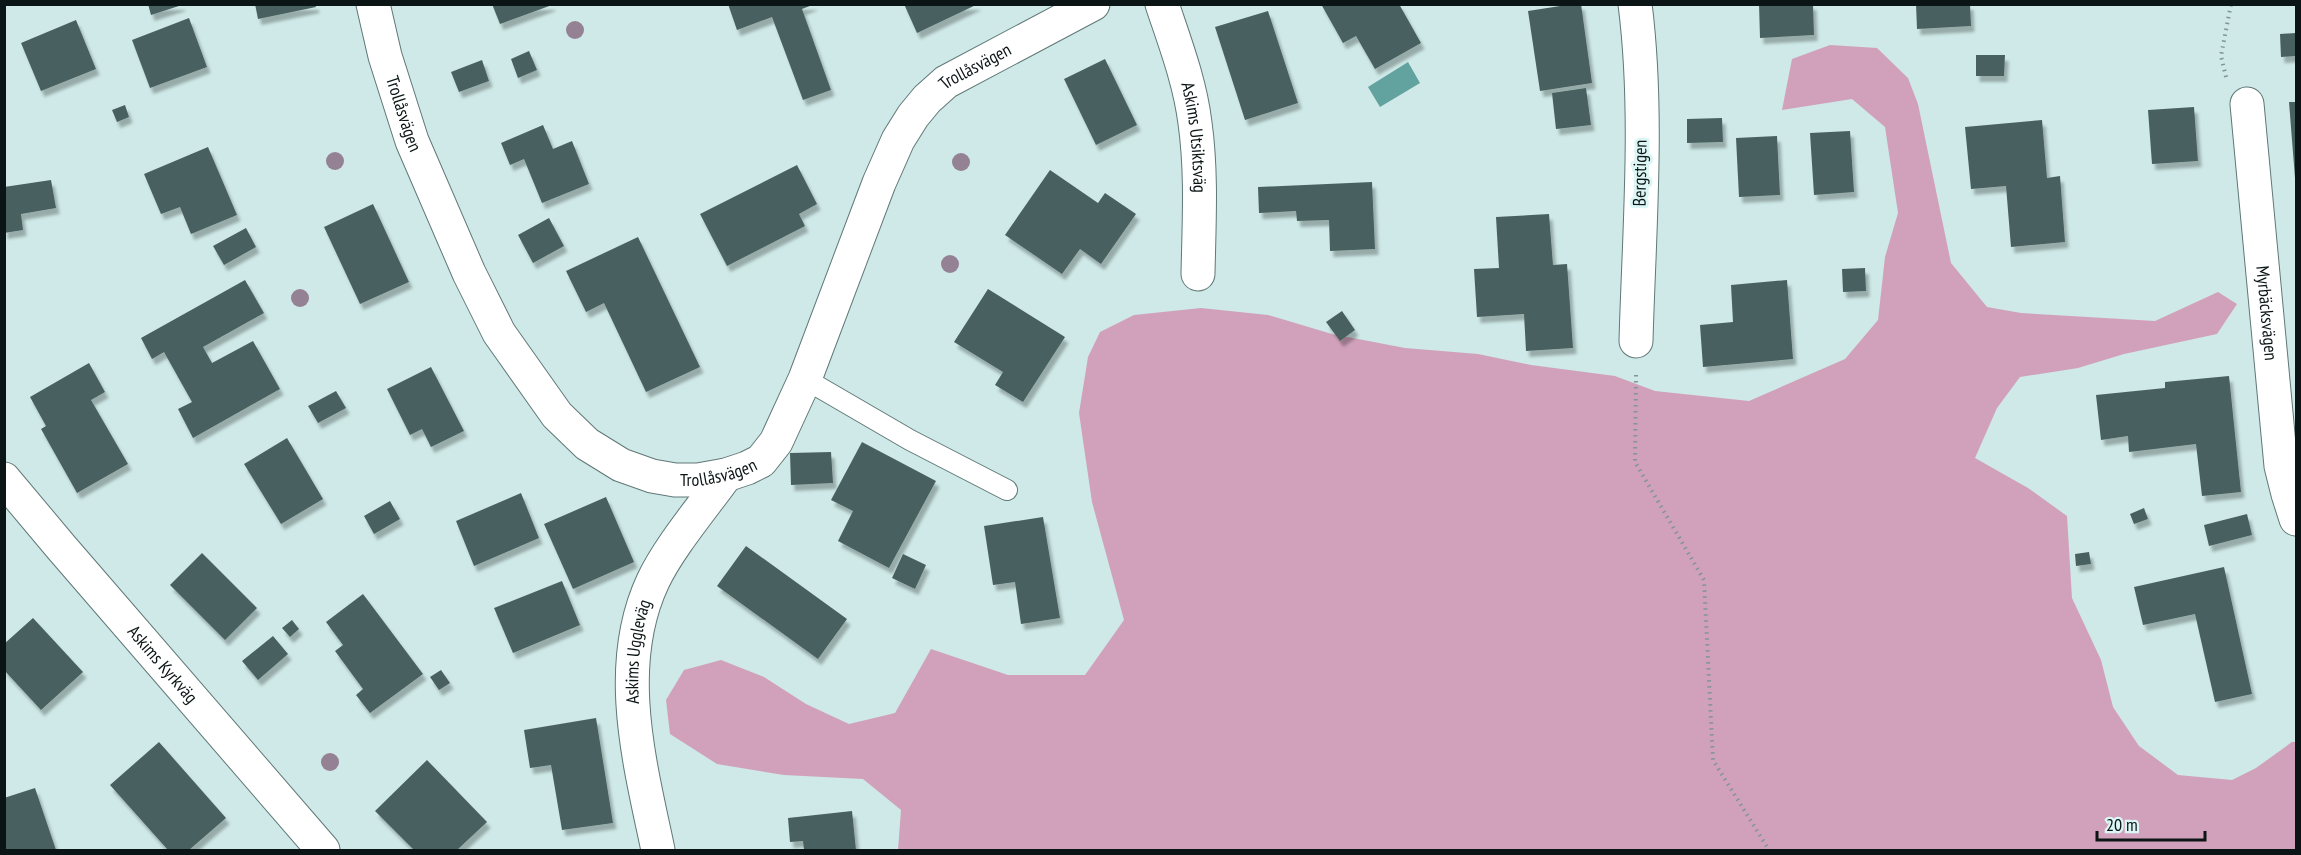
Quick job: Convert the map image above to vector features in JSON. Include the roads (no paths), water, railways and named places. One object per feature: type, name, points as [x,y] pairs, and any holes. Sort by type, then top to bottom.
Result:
[{"type":"street","name":"Trollåsvägen","points":[[373,4],[385,56],[412,141],[460,254],[499,333],[557,415],[587,444],[621,465],[652,476],[675,480],[698,480],[726,475],[747,468],[761,461],[776,442],[805,379],[879,183],[898,140],[927,99],[946,82],[1093,4]]},
{"type":"street","name":"Askims Utsiktsväg","points":[[1162,4],[1179,53],[1195,122],[1199,192],[1198,274]]},
{"type":"street","name":"Bergstigen","points":[[1635,4],[1641,87],[1636,341]]},
{"type":"street","name":"Myrbäcksvägen","points":[[2247,104],[2281,466],[2296,519]]},
{"type":"street","name":"Askims Uggleväg","points":[[658,850],[639,760],[634,722],[633,676],[639,625],[644,601],[655,578],[726,475]]},
{"type":"street","name":"Askims Kyrkväg","points":[[4,478],[61,548],[323,850]]},
{"type":"lane","points":[[805,379],[910,440],[1006,490]]},
{"type":"water","points":[[1408,62],[1420,83],[1380,107],[1368,87]]}]
